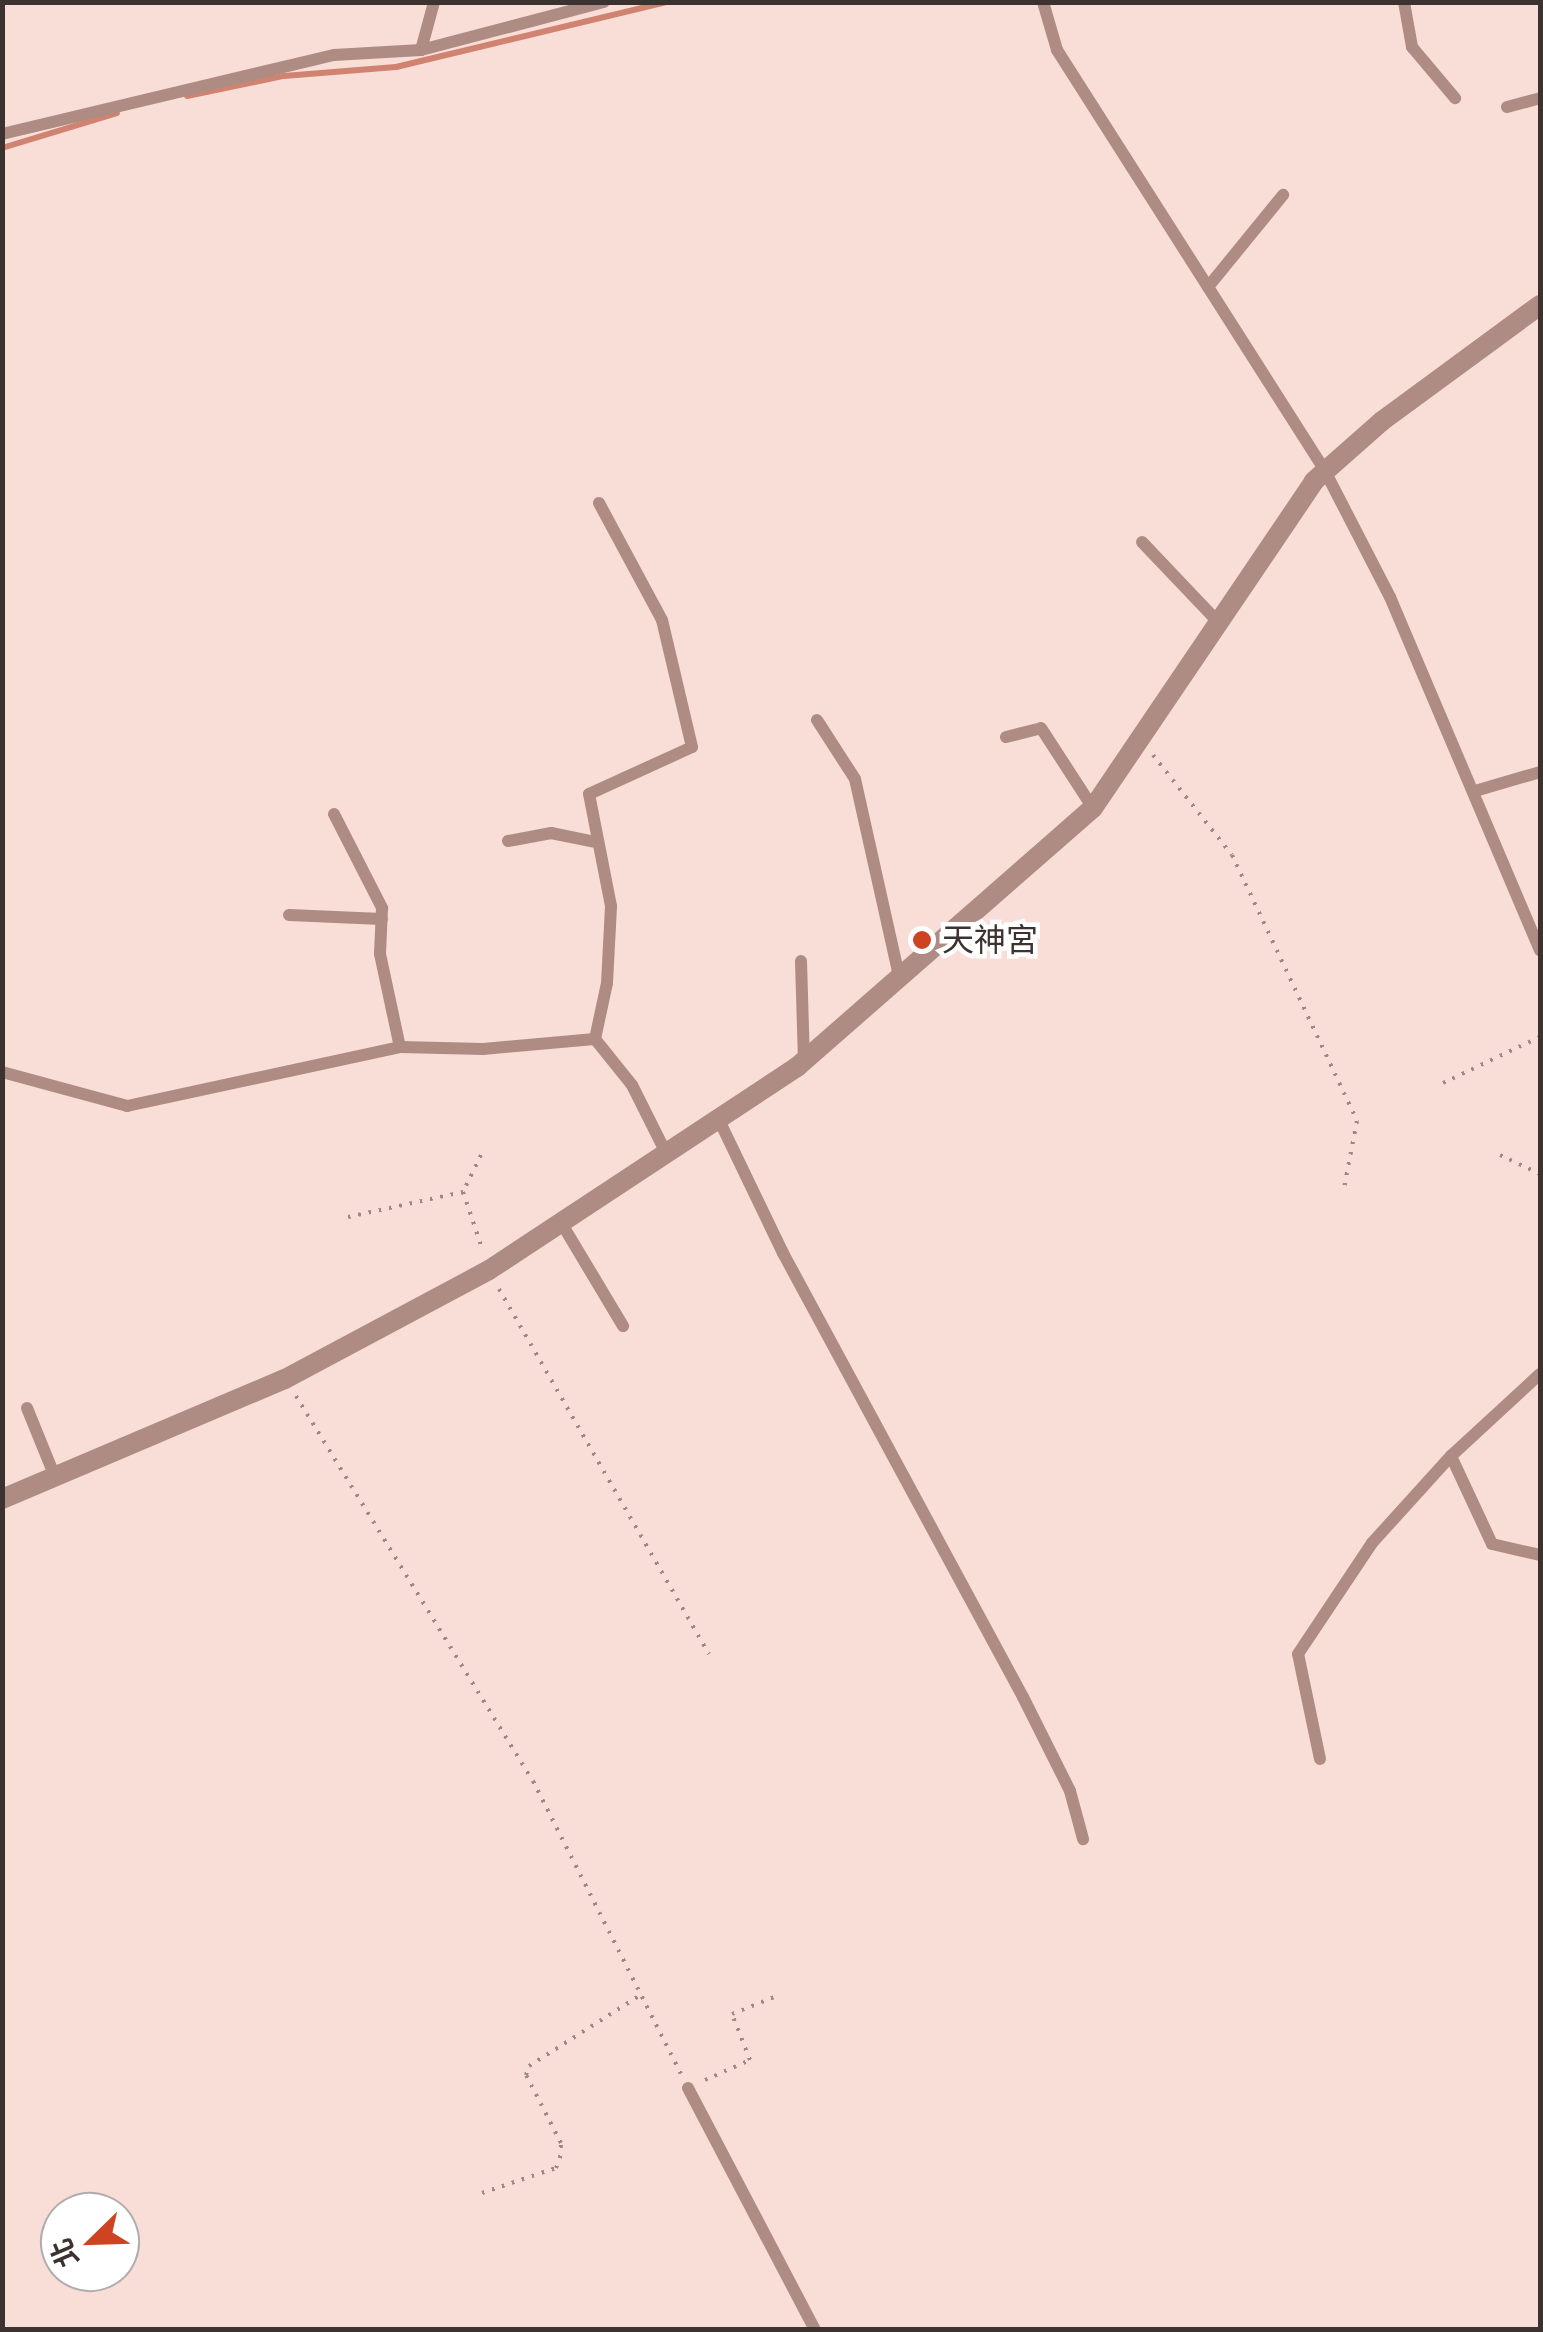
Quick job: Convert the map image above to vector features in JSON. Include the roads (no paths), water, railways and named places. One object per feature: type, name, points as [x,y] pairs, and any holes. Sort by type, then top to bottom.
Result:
[{"type":"street","points":[[2,1499],[286,1379],[489,1270],[804,1060],[1094,808],[1143,742],[1325,471],[1540,305]]},
{"type":"lane","points":[[421,50],[434,2]]},
{"type":"lane","points":[[2,134],[334,54],[421,50],[604,2]]},
{"type":"lane","points":[[1043,2],[1058,50],[1325,471],[1390,597],[1476,791],[1540,950]]},
{"type":"lane","points":[[1404,2],[1412,47],[1455,98]]},
{"type":"lane","points":[[1508,107],[1540,98]]},
{"type":"lane","points":[[1208,287],[1283,195]]},
{"type":"lane","points":[[595,1040],[608,983],[611,906],[588,794],[692,746],[662,620],[599,504]]},
{"type":"lane","points":[[1142,542],[1221,625]]},
{"type":"lane","points":[[817,720],[855,779],[899,976]]},
{"type":"lane","points":[[1006,737],[1040,728],[1094,808]]},
{"type":"lane","points":[[1476,791],[1540,772]]},
{"type":"lane","points":[[334,814],[382,908],[380,954],[400,1047]]},
{"type":"lane","points":[[508,841],[550,832],[596,842]]},
{"type":"lane","points":[[289,915],[382,920]]},
{"type":"lane","points":[[800,961],[804,1060]]},
{"type":"lane","points":[[2,1072],[127,1106],[400,1047],[483,1049],[595,1040]]},
{"type":"lane","points":[[595,1040],[632,1085],[666,1153]]},
{"type":"lane","points":[[719,1120],[783,1253],[1023,1698],[1070,1791],[1083,1839]]},
{"type":"lane","points":[[562,1224],[622,1326]]},
{"type":"lane","points":[[1320,1759],[1298,1654],[1372,1544],[1451,1456],[1540,1374]]},
{"type":"lane","points":[[28,1408],[56,1477]]},
{"type":"lane","points":[[1451,1456],[1492,1544],[1540,1555]]},
{"type":"lane","points":[[688,2088],[815,2330]]},
{"type":"waterway","points":[[187,96],[284,76],[396,67],[666,2]]},
{"type":"waterway","points":[[2,148],[117,113]]},
{"type":"place","name":"天神宮","points":[[922,940]]}]
